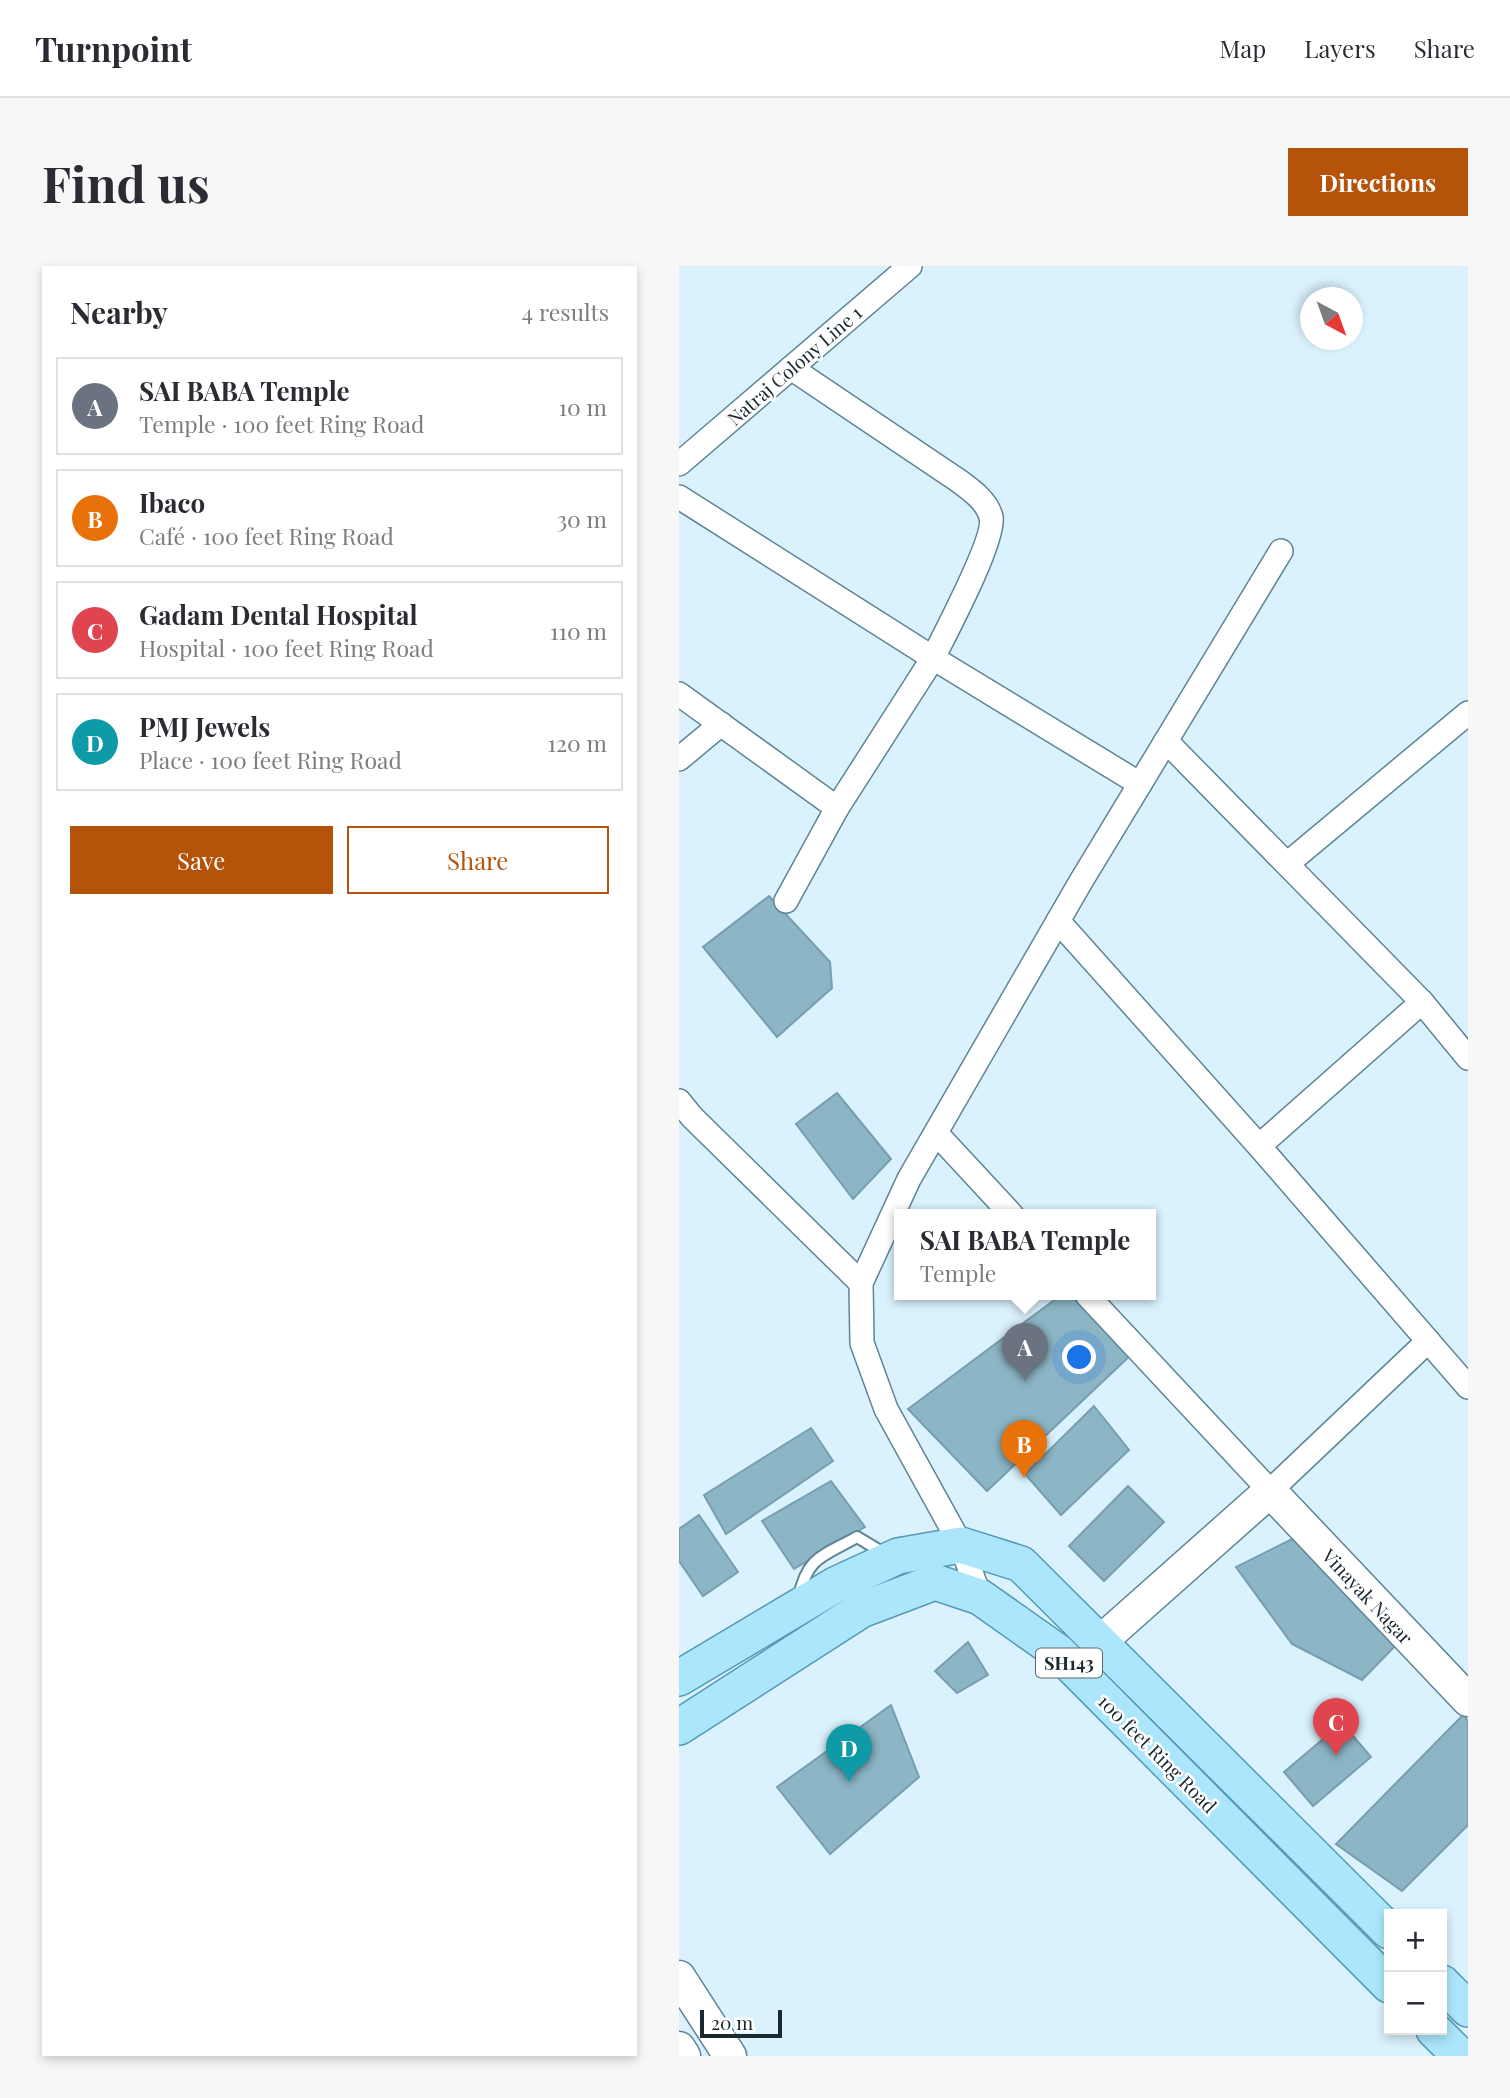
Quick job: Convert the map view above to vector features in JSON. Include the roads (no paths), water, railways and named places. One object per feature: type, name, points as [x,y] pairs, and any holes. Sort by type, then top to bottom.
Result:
[{"type":"main road","name":"100 feet Ring Road","points":[[679,1678],[835,1584],[893,1558],[961,1545],[1021,1564],[1384,1926]]},
{"type":"main road","name":"100 feet Ring Road","points":[[679,1727],[861,1610],[935,1582],[980,1597],[1058,1652],[1384,1980]]},
{"type":"main road","points":[[1447,1988],[1468,2009]]},
{"type":"main road","points":[[1439,2035],[1460,2056]]},
{"type":"street","name":"Natraj Colony Line 1","points":[[679,464],[909,266]]},
{"type":"street","points":[[786,901],[837,808],[933,658],[992,528],[991,516],[977,496],[959,481],[791,368]]},
{"type":"street","points":[[679,497],[933,658],[1140,784]]},
{"type":"street","points":[[895,1209],[909,1179],[1058,921],[1281,551]]},
{"type":"street","points":[[679,694],[837,808]]},
{"type":"street","points":[[1287,864],[1468,713]]},
{"type":"street","points":[[679,760],[721,724]]},
{"type":"street","points":[[1166,741],[1422,1002],[1468,1058]]},
{"type":"street","points":[[1058,921],[1259,1146],[1468,1387]]},
{"type":"street","points":[[1259,1146],[1422,1002]]},
{"type":"street","points":[[683,1115],[861,1283]]},
{"type":"street","points":[[936,1133],[1006,1209]]},
{"type":"street","points":[[894,1212],[861,1283],[862,1343],[885,1409],[961,1545],[980,1597]]},
{"type":"street","points":[[1092,1300],[1270,1491]]},
{"type":"street","points":[[1100,1642],[1270,1491],[1428,1341]]},
{"type":"street","name":"Vinayak Nagar","points":[[1270,1491],[1468,1700]]},
{"type":"street","points":[[679,1977],[730,2056]]},
{"type":"street","points":[[679,2048],[684,2056]]},
{"type":"place","name":"SAI BABA Temple","points":[[1025,1381]]},
{"type":"place","name":"Ibaco","points":[[1024,1478]]},
{"type":"place","name":"Gadam Dental Hospital","points":[[1336,1756]]},
{"type":"place","name":"PMJ Jewels","points":[[849,1782]]}]
